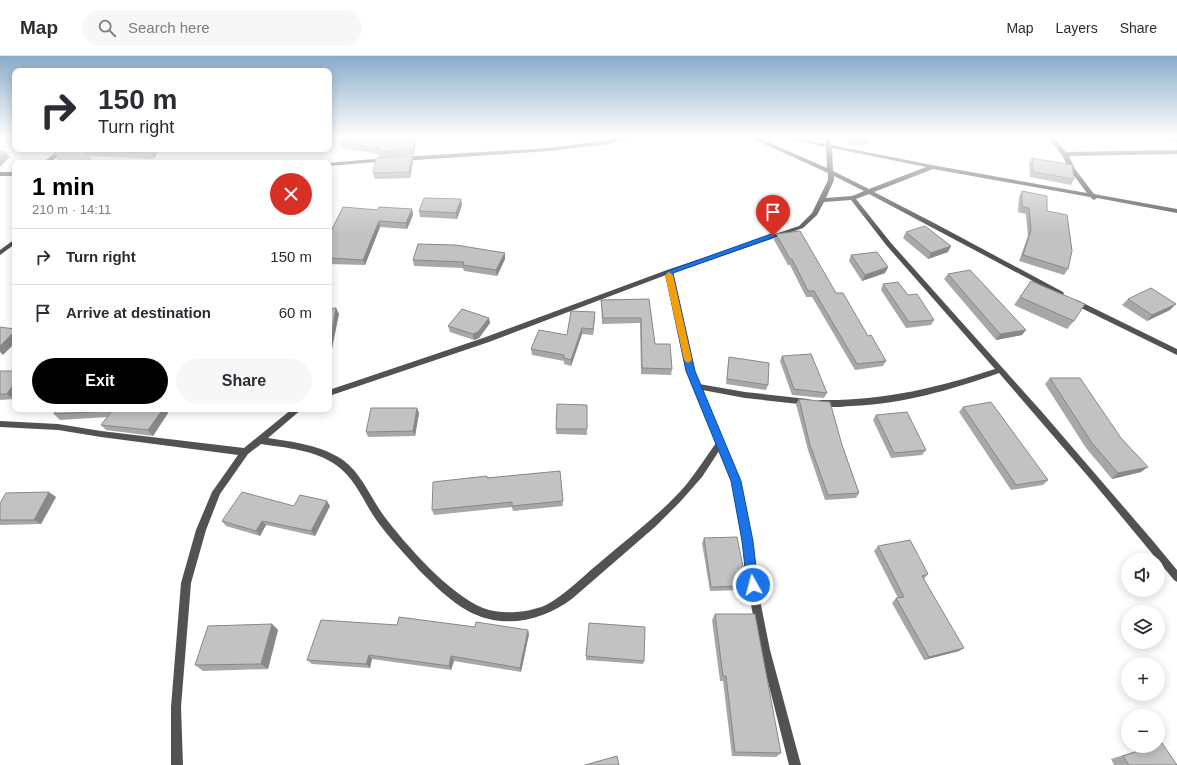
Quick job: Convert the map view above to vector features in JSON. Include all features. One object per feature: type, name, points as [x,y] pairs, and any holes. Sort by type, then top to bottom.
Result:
[{"type":"street","points":[[826,170],[934,225],[1094,312],[1169,348],[1177,350]]},
{"type":"street","points":[[821,200],[853,198],[924,170]]},
{"type":"street","points":[[948,170],[1094,198],[1177,211]]},
{"type":"street","points":[[1073,170],[1094,198]]},
{"type":"street","points":[[332,392],[486,340],[668,272],[801,227],[811,219],[831,180],[830,172]]},
{"type":"street","points":[[0,174],[12,174]]},
{"type":"street","points":[[853,198],[878,231],[1142,534],[1177,577]]},
{"type":"street","points":[[0,253],[12,244]]},
{"type":"street","points":[[668,272],[690,371],[736,481],[746,534],[755,600],[764,643],[795,765]]},
{"type":"street","points":[[696,386],[745,396],[848,405],[875,403],[950,388],[1000,370]]},
{"type":"street","points":[[177,765],[176,707],[186,583],[201,530],[216,492],[245,452],[294,412]]},
{"type":"street","points":[[0,424],[58,427],[101,434],[245,452]]},
{"type":"street","points":[[259,440],[307,448],[339,462],[355,476],[372,506],[393,534],[437,580],[457,598],[484,613],[517,617],[548,608],[578,587],[679,497],[699,474],[720,444]]},
{"type":"building","points":[[374,170],[409,170],[409,172],[373,173]]},
{"type":"building","points":[[1034,170],[1073,170],[1074,179],[1034,172]]},
{"type":"building","points":[[1022,191],[1047,196],[1047,211],[1067,215],[1072,251],[1068,269],[1023,255],[1031,230],[1029,208],[1022,206]]},
{"type":"building","points":[[424,198],[461,199],[456,213],[419,211]]},
{"type":"building","points":[[343,207],[378,210],[379,207],[412,209],[406,223],[379,221],[363,260],[332,258],[332,229]]},
{"type":"building","points":[[925,226],[951,246],[931,253],[906,232]]},
{"type":"building","points":[[800,231],[836,293],[843,293],[868,336],[871,335],[886,361],[857,364],[814,291],[808,291],[792,259],[790,259],[776,234]]},
{"type":"building","points":[[418,244],[456,245],[505,253],[496,270],[463,265],[464,262],[413,260]]},
{"type":"building","points":[[877,252],[888,267],[865,275],[851,255]]},
{"type":"building","points":[[970,270],[1026,330],[1000,334],[948,274]]},
{"type":"building","points":[[1031,281],[1085,304],[1074,321],[1020,297]]},
{"type":"building","points":[[898,282],[908,295],[917,294],[934,320],[909,322],[883,284]]},
{"type":"building","points":[[1151,288],[1176,304],[1152,315],[1128,299]]},
{"type":"building","points":[[649,299],[655,344],[670,344],[672,369],[642,368],[641,318],[603,318],[601,300]]},
{"type":"building","points":[[336,308],[332,331],[332,309]]},
{"type":"building","points":[[462,309],[489,318],[478,332],[473,334],[448,326]]},
{"type":"building","points":[[571,311],[595,312],[593,329],[582,328],[571,360],[564,358],[564,355],[531,349],[539,330],[567,335]]},
{"type":"building","points":[[0,327],[12,329],[12,334],[0,346]]},
{"type":"building","points":[[811,354],[827,393],[794,389],[782,356]]},
{"type":"building","points":[[729,357],[769,363],[768,385],[727,379]]},
{"type":"building","points":[[0,371],[12,371],[12,386],[7,394],[0,394]]},
{"type":"building","points":[[1050,378],[1080,378],[1121,438],[1148,467],[1118,473],[1092,443]]},
{"type":"building","points":[[799,399],[830,402],[842,445],[859,493],[828,495],[810,445]]},
{"type":"building","points":[[991,402],[1048,480],[1016,485],[963,407]]},
{"type":"building","points":[[557,404],[587,405],[587,429],[556,429]]},
{"type":"building","points":[[371,408],[417,408],[413,431],[366,432]]},
{"type":"building","points":[[55,412],[93,412],[54,414]]},
{"type":"building","points":[[111,412],[161,412],[148,430],[101,425]]},
{"type":"building","points":[[907,412],[926,450],[894,453],[876,415]]},
{"type":"building","points":[[560,471],[563,501],[512,506],[512,502],[432,510],[433,482],[487,476],[487,478]]},
{"type":"building","points":[[49,492],[34,520],[0,520],[0,503],[6,493]]},
{"type":"building","points":[[242,492],[294,506],[300,495],[327,501],[311,531],[262,521],[256,531],[222,521]]},
{"type":"building","points":[[737,537],[747,586],[711,587],[704,538]]},
{"type":"building","points":[[910,540],[928,574],[922,576],[964,648],[929,657],[896,598],[904,597],[878,546]]},
{"type":"building","points":[[715,614],[755,614],[781,753],[735,752],[726,676],[723,676]]},
{"type":"building","points":[[399,617],[475,627],[476,622],[528,630],[520,668],[451,656],[449,666],[369,655],[366,664],[307,660],[321,620],[397,625]]},
{"type":"building","points":[[589,623],[645,627],[644,661],[586,656]]},
{"type":"building","points":[[272,624],[261,664],[195,665],[208,626]]},
{"type":"building","points":[[1165,747],[1177,765],[1129,765],[1123,756],[1132,753],[1165,753]]},
{"type":"building","points":[[617,756],[619,765],[585,765]]},
{"type":"slow traffic","points":[[669,275],[688,360]]},
{"type":"route","points":[[753,585],[742,509],[736,481],[690,371],[668,272],[773,236]]}]
